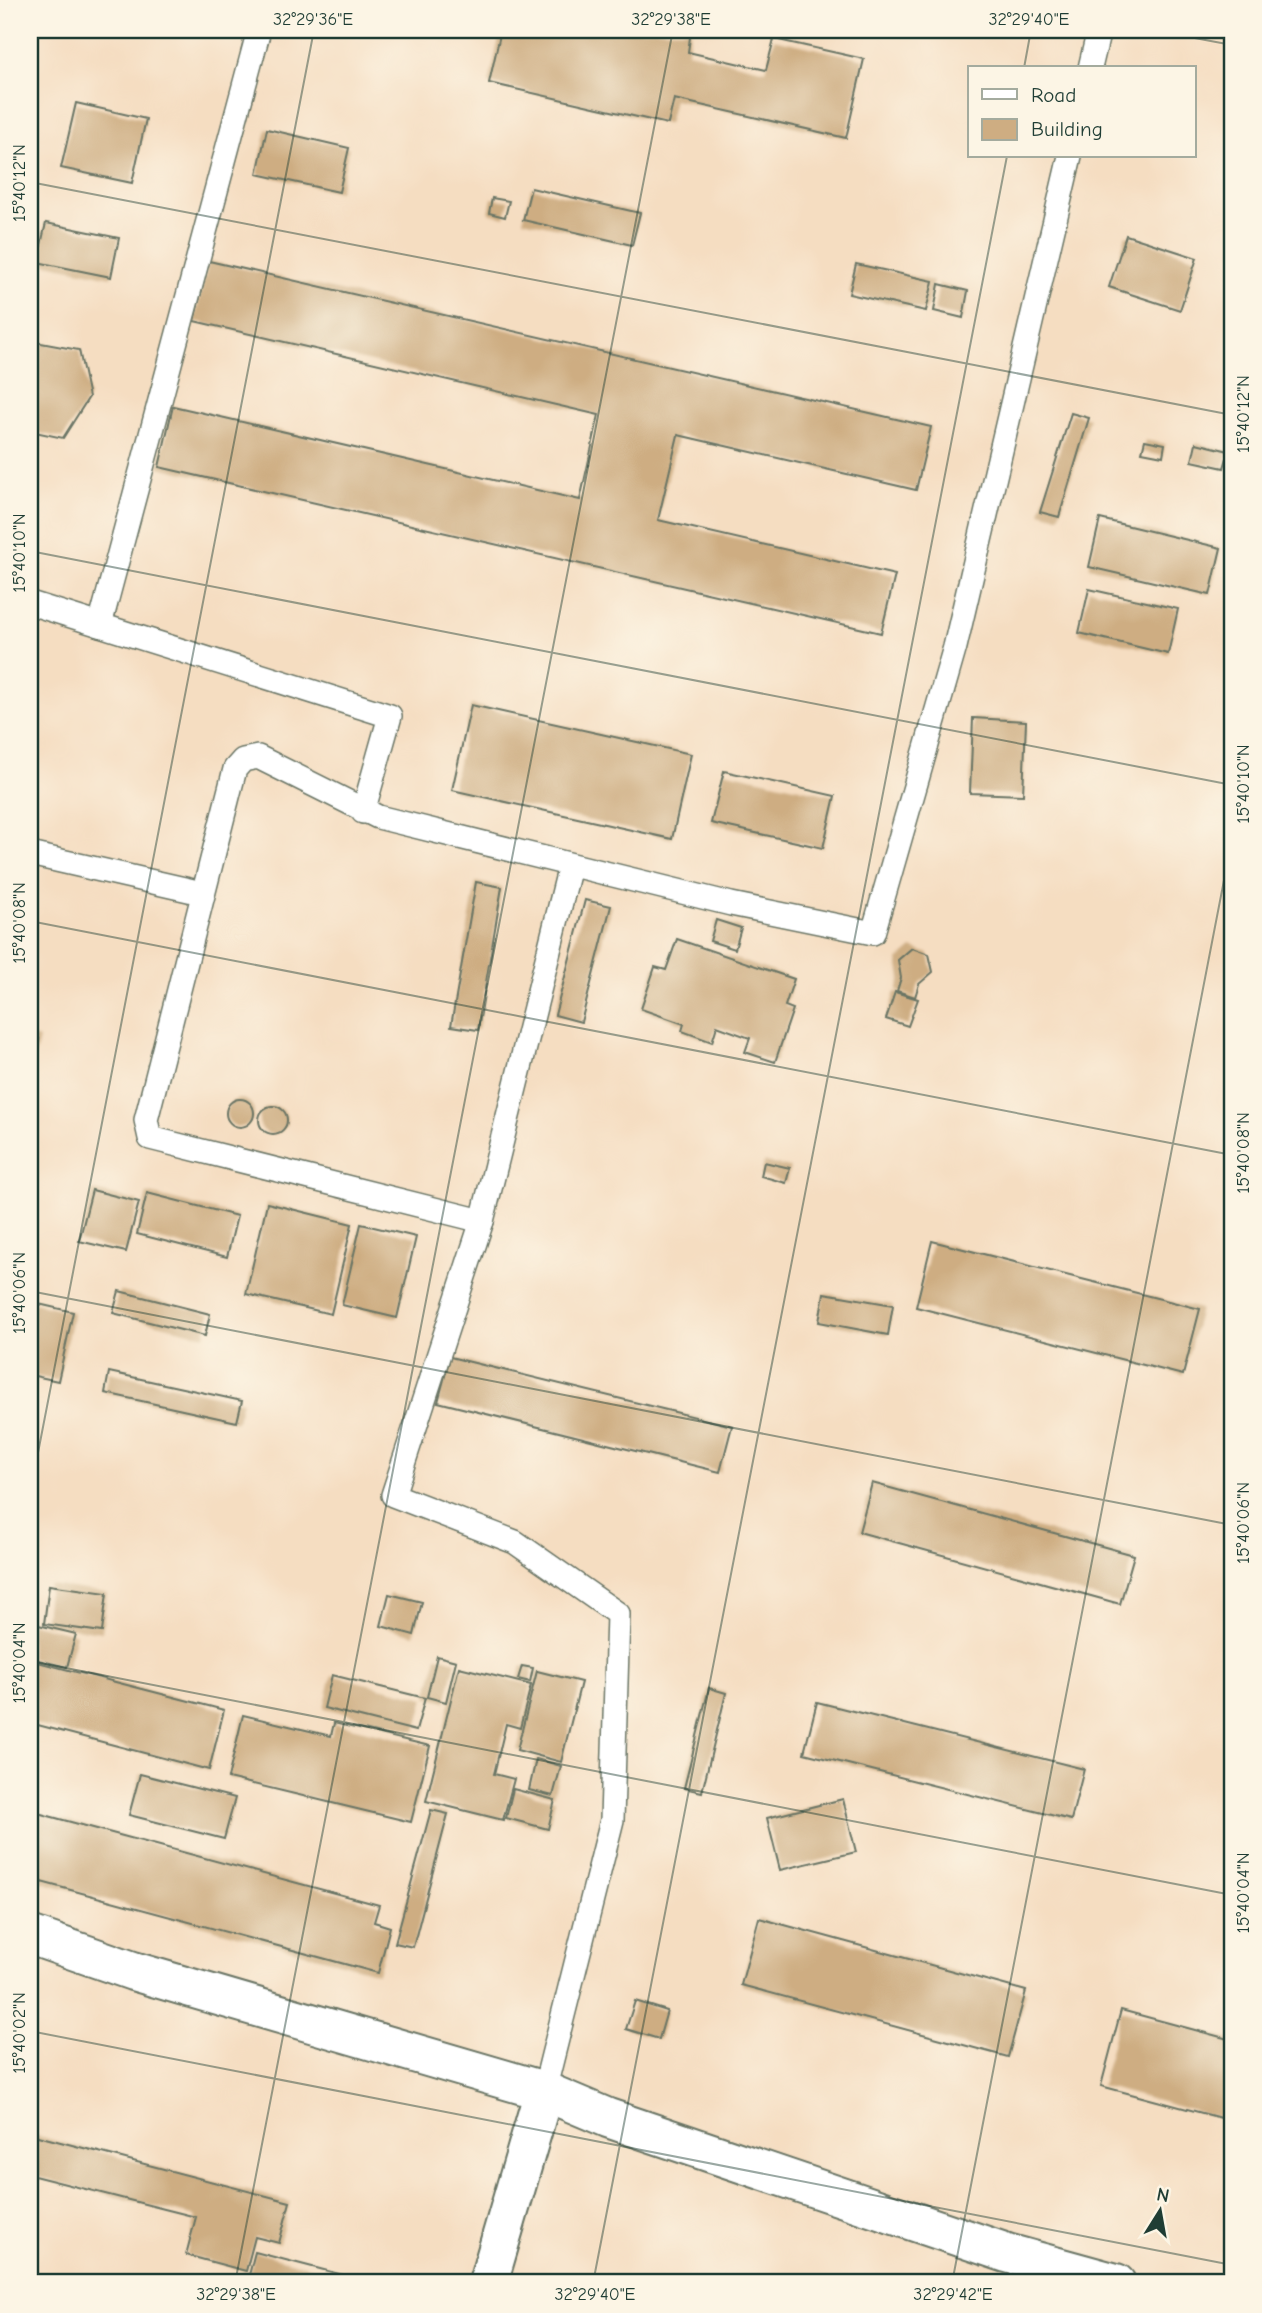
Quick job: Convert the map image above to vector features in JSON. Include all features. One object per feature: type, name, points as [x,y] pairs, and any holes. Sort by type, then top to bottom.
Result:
[{"type":"street","points":[[30,1935],[146,1975],[544,2091],[608,2118],[1004,2268],[1116,2283]]},
{"type":"street","points":[[488,2283],[544,2091]]},
{"type":"lane","points":[[100,625],[259,30]]},
{"type":"lane","points":[[1090,66],[1099,30]]},
{"type":"lane","points":[[482,1221],[150,1138],[146,1120],[235,769],[243,760],[258,757],[363,812],[570,866],[873,933],[955,647],[1070,158]]},
{"type":"lane","points":[[30,603],[390,716],[363,812]]},
{"type":"lane","points":[[30,854],[202,893]]},
{"type":"lane","points":[[544,2091],[612,1820],[618,1614],[515,1542],[393,1495],[482,1221],[570,866]]},
{"type":"building","points":[[501,30],[691,30],[688,52],[766,70],[774,39],[864,59],[846,138],[674,99],[668,124],[489,83]]},
{"type":"building","points":[[76,103],[146,119],[132,183],[61,168]]},
{"type":"building","points":[[267,129],[349,148],[339,192],[257,174]]},
{"type":"building","points":[[531,188],[640,213],[632,245],[523,220]]},
{"type":"building","points":[[492,198],[509,201],[505,217],[489,213]]},
{"type":"building","points":[[46,223],[119,238],[111,277],[37,262]]},
{"type":"building","points":[[1126,235],[1197,258],[1180,310],[1109,287]]},
{"type":"building","points":[[209,261],[931,427],[916,490],[678,435],[658,520],[895,575],[881,633],[159,467],[173,406],[580,500],[599,415],[194,321]]},
{"type":"building","points":[[856,264],[933,281],[926,311],[849,294]]},
{"type":"building","points":[[939,284],[968,291],[963,318],[934,311]]},
{"type":"building","points":[[30,341],[79,350],[89,397],[63,438],[30,431]]},
{"type":"building","points":[[1071,413],[1089,418],[1059,517],[1040,512]]},
{"type":"building","points":[[1145,440],[1165,444],[1163,456],[1142,452]]},
{"type":"building","points":[[1196,443],[1229,451],[1224,468],[1192,461]]},
{"type":"building","points":[[1100,519],[1221,548],[1210,595],[1089,567]]},
{"type":"building","points":[[1089,589],[1178,609],[1168,654],[1079,633]]},
{"type":"building","points":[[471,705],[691,754],[672,839],[452,790]]},
{"type":"building","points":[[973,718],[1026,721],[1023,795],[970,793]]},
{"type":"building","points":[[724,771],[835,796],[823,848],[711,823]]},
{"type":"building","points":[[476,882],[502,887],[478,1030],[451,1026]]},
{"type":"building","points":[[585,900],[611,906],[581,1022],[555,1015]]},
{"type":"building","points":[[716,920],[741,928],[735,949],[710,941]]},
{"type":"building","points":[[677,939],[794,979],[785,1006],[793,1009],[775,1062],[745,1052],[750,1038],[717,1026],[712,1042],[682,1031],[684,1024],[641,1009],[655,967],[666,970]]},
{"type":"building","points":[[912,948],[929,954],[933,972],[919,984],[915,997],[897,991],[901,978],[898,960]]},
{"type":"building","points":[[895,992],[918,999],[908,1026],[886,1019]]},
{"type":"building","points":[[30,1036],[39,1039],[31,1072],[30,1072]]},
{"type":"building","points":[[240,1099],[250,1103],[254,1113],[250,1123],[240,1127],[230,1123],[226,1113],[230,1103]]},
{"type":"building","points":[[273,1106],[283,1110],[287,1120],[283,1130],[273,1134],[263,1130],[259,1120],[263,1110]]},
{"type":"building","points":[[764,1162],[790,1168],[786,1183],[761,1176]]},
{"type":"building","points":[[92,1190],[139,1202],[126,1252],[79,1241]]},
{"type":"building","points":[[147,1193],[237,1216],[227,1257],[137,1234]]},
{"type":"building","points":[[267,1203],[352,1224],[331,1314],[246,1294]]},
{"type":"building","points":[[361,1224],[416,1237],[397,1318],[342,1305]]},
{"type":"building","points":[[932,1241],[1200,1309],[1183,1375],[916,1307]]},
{"type":"building","points":[[119,1291],[210,1314],[205,1336],[113,1313]]},
{"type":"building","points":[[824,1293],[893,1305],[888,1335],[819,1322]]},
{"type":"building","points":[[30,1302],[73,1312],[58,1381],[30,1375]]},
{"type":"building","points":[[450,1357],[732,1426],[720,1472],[438,1402]]},
{"type":"building","points":[[109,1372],[242,1401],[237,1422],[105,1393]]},
{"type":"building","points":[[872,1483],[1134,1555],[1120,1604],[859,1532]]},
{"type":"building","points":[[49,1585],[107,1593],[102,1632],[44,1624]]},
{"type":"building","points":[[389,1594],[422,1602],[414,1635],[381,1626]]},
{"type":"building","points":[[30,1623],[76,1634],[67,1667],[30,1658]]},
{"type":"building","points":[[437,1656],[456,1661],[446,1702],[427,1697]]},
{"type":"building","points":[[30,1660],[224,1710],[209,1770],[30,1723]]},
{"type":"building","points":[[522,1666],[533,1668],[530,1682],[518,1679]]},
{"type":"building","points":[[459,1667],[531,1685],[520,1728],[506,1724],[494,1774],[514,1779],[503,1820],[426,1801]]},
{"type":"building","points":[[537,1671],[581,1682],[561,1762],[517,1750]]},
{"type":"building","points":[[332,1675],[425,1698],[416,1731],[324,1708]]},
{"type":"building","points":[[709,1688],[726,1693],[702,1792],[684,1788]]},
{"type":"building","points":[[817,1702],[1084,1769],[1071,1820],[804,1753]]},
{"type":"building","points":[[243,1715],[331,1736],[334,1723],[430,1746],[411,1822],[228,1778]]},
{"type":"building","points":[[536,1759],[561,1766],[553,1796],[529,1790]]},
{"type":"building","points":[[140,1774],[235,1798],[224,1839],[129,1815]]},
{"type":"building","points":[[513,1789],[555,1800],[548,1829],[506,1818]]},
{"type":"building","points":[[843,1799],[856,1852],[780,1870],[767,1818]]},
{"type":"building","points":[[431,1810],[448,1814],[413,1947],[395,1943]]},
{"type":"building","points":[[30,1811],[379,1905],[374,1922],[390,1927],[378,1973],[30,1879]]},
{"type":"building","points":[[759,1918],[1026,1991],[1008,2057],[741,1985]]},
{"type":"building","points":[[635,2001],[667,2011],[659,2039],[626,2029]]},
{"type":"building","points":[[1121,2010],[1232,2040],[1232,2121],[1101,2086]]},
{"type":"building","points":[[30,2134],[290,2202],[279,2243],[255,2237],[246,2271],[186,2255],[196,2217],[30,2175]]},
{"type":"building","points":[[255,2252],[370,2282],[370,2283],[247,2283]]}]
